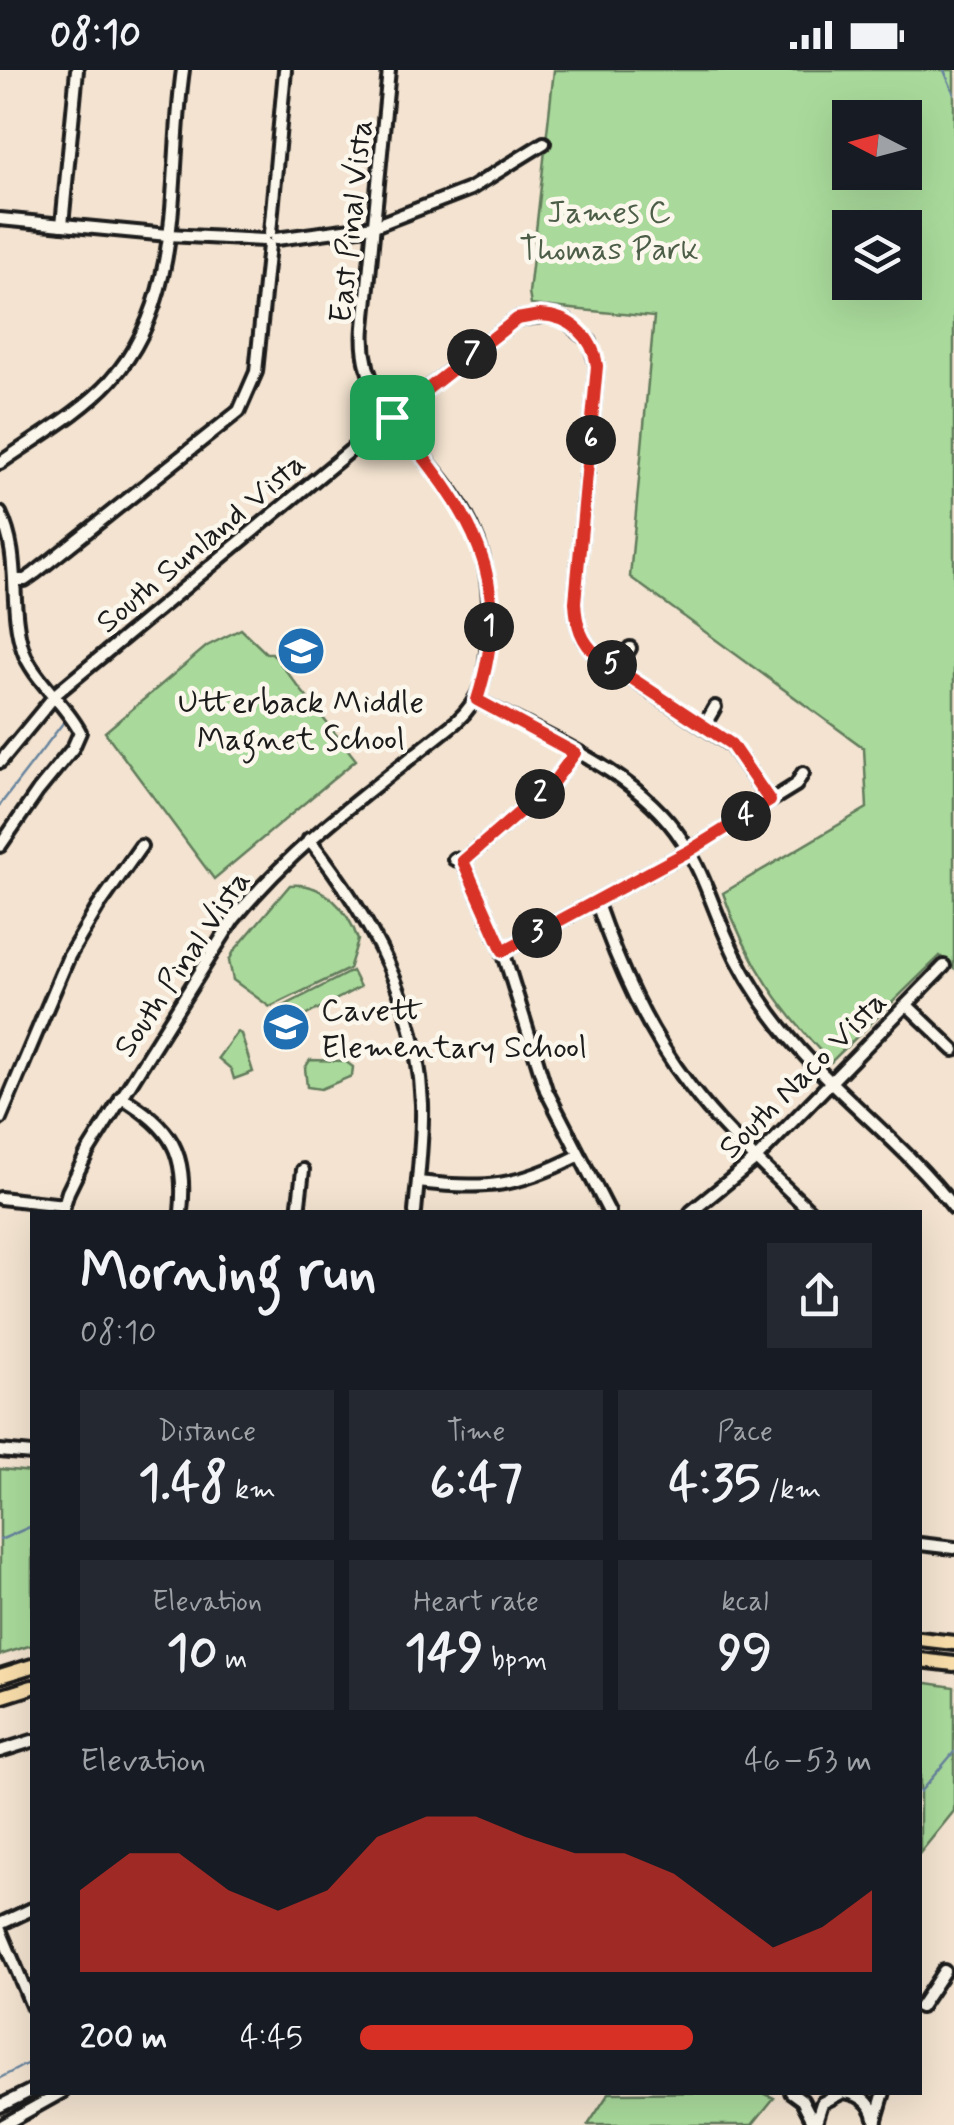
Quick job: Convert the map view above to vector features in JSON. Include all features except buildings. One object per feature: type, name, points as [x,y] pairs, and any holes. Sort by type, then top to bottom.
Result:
[{"type":"main road","points":[[922,1639],[954,1643]]},
{"type":"main road","points":[[922,1660],[954,1664]]},
{"type":"main road","points":[[0,1676],[30,1667]]},
{"type":"main road","points":[[0,1697],[30,1689]]},
{"type":"street","points":[[62,225],[77,70]]},
{"type":"street","points":[[0,463],[99,392],[126,363],[153,311],[168,235],[183,70]]},
{"type":"street","points":[[16,580],[25,580],[35,573],[238,410],[247,398],[256,372],[284,70]]},
{"type":"street","name":"East Pinal Vista","points":[[389,70],[362,345],[364,362],[372,389],[456,499],[482,552],[490,618],[486,665],[477,700]]},
{"type":"street","points":[[0,219],[168,235],[270,239],[374,226],[470,190],[544,144]]},
{"type":"street","name":"South Sunland Vista","points":[[0,762],[56,693],[517,319],[549,315],[574,326],[590,342],[597,366],[584,438],[580,548]]},
{"type":"street","points":[[0,513],[14,556],[23,650],[80,732],[79,740],[0,846]]},
{"type":"street","points":[[567,548],[580,548],[576,621],[590,650],[738,753],[770,801]]},
{"type":"street","points":[[618,668],[630,648]]},
{"type":"street","points":[[477,700],[638,791],[675,829],[754,991],[798,1048],[928,1176],[954,1208]]},
{"type":"street","name":"South Pinal Vista","points":[[63,1209],[83,1161],[121,1097],[230,924],[260,887],[310,838],[456,722],[477,700]]},
{"type":"street","points":[[704,726],[715,707]]},
{"type":"street","points":[[575,753],[552,784],[459,860],[503,951],[536,1062],[578,1156],[608,1210]]},
{"type":"street","points":[[503,951],[689,851],[796,785],[803,773]]},
{"type":"street","points":[[310,838],[355,898],[400,987],[407,1010],[422,1105],[414,1210]]},
{"type":"street","points":[[0,1119],[69,956],[141,846]]},
{"type":"street","points":[[596,901],[616,960],[664,1051],[689,1086],[809,1210]]},
{"type":"street","name":"South Naco Vista","points":[[693,1210],[756,1159],[944,966]]},
{"type":"street","points":[[906,1005],[954,1050]]},
{"type":"street","points":[[121,1097],[152,1116],[173,1142],[183,1174],[181,1210]]},
{"type":"street","points":[[418,1182],[494,1186],[532,1177],[578,1156]]},
{"type":"street","points":[[298,1210],[303,1170]]},
{"type":"street","points":[[0,1198],[63,1209]]},
{"type":"street","points":[[0,1451],[30,1454]]},
{"type":"street","points":[[922,1544],[954,1548]]},
{"type":"street","points":[[0,1751],[30,1742]]},
{"type":"street","points":[[30,1911],[0,1927],[30,2001]]},
{"type":"street","points":[[922,2004],[944,1971]]},
{"type":"street","points":[[0,2106],[30,2091]]},
{"type":"street","points":[[3,2125],[57,2095]]},
{"type":"street","points":[[795,2095],[815,2125]]},
{"type":"street","points":[[815,2125],[822,2103],[838,2095]]},
{"type":"street","points":[[858,2095],[868,2102],[876,2122]]},
{"type":"street","points":[[876,2122],[883,2095]]},
{"type":"green space","name":"James C Thomas Park","points":[[554,70],[954,70],[954,968],[940,956],[831,1062],[767,984],[723,893],[867,808],[864,748],[630,577],[654,317],[531,305],[529,293]]},
{"type":"green space","points":[[241,629],[266,653],[272,653],[356,760],[214,879],[105,732],[207,646]]},
{"type":"green space","points":[[290,885],[313,888],[333,900],[348,918],[358,940],[349,969],[270,1007],[233,980],[229,961]]},
{"type":"green space","points":[[352,971],[360,987],[289,1024],[280,1008]]},
{"type":"green space","points":[[237,1032],[253,1072],[234,1079],[231,1069],[218,1058]]},
{"type":"green space","points":[[310,1060],[345,1061],[353,1067],[352,1076],[321,1089],[307,1087],[305,1068]]},
{"type":"green space","points":[[0,1469],[30,1472],[30,1646],[0,1655]]},
{"type":"green space","points":[[922,1682],[954,1687],[954,1811],[922,1851]]},
{"type":"green space","points":[[608,2095],[774,2098],[752,2125],[588,2125]]},
{"type":"waterway","points":[[944,70],[954,94]]},
{"type":"waterway","points":[[0,805],[63,723]]},
{"type":"waterway","points":[[0,1540],[30,1527]]},
{"type":"waterway","points":[[922,1790],[954,1752]]},
{"type":"waterway","points":[[0,2078],[30,2062]]},
{"type":"place","name":"Utterback Middle Magnet School","points":[[301,651]]},
{"type":"place","name":"Cavett Elementary School","points":[[286,1027]]},
{"type":"route","points":[[558,317],[584,335],[597,366],[576,594],[579,630],[598,656],[731,744],[770,801],[689,851],[503,951],[463,867],[464,858],[552,784],[575,753],[477,700],[486,665],[490,618],[486,565],[466,514],[392,417],[517,319],[558,317]]}]
